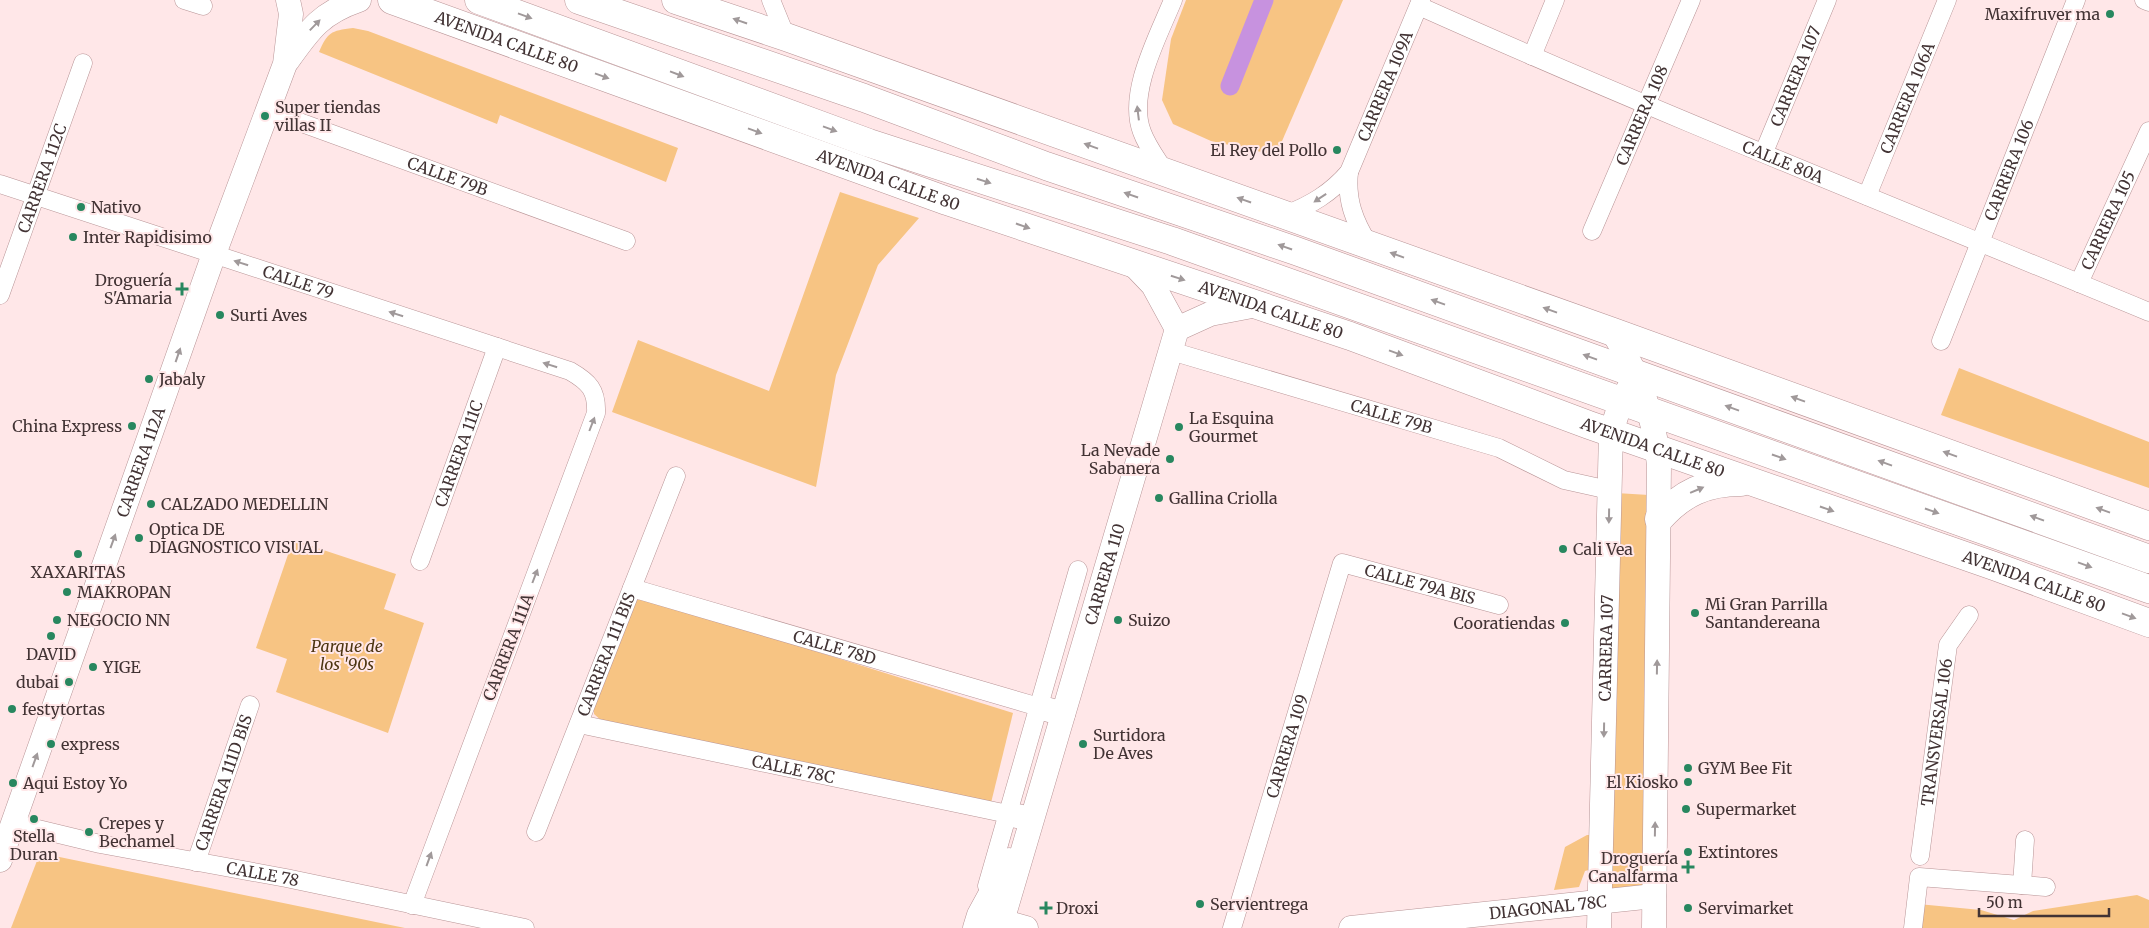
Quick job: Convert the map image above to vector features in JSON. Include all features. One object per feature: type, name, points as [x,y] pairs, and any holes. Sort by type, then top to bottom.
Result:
[{"type":"highway","name":"AVENIDA CALLE 80","points":[[392,0],[947,201],[1350,336],[1748,482],[1994,566],[2149,623]]},
{"type":"highway","name":"AVENIDA CALLE 80","points":[[479,0],[870,144],[1172,241],[2053,554],[2149,590]]},
{"type":"highway","points":[[579,0],[864,98],[1046,166],[1296,251],[2149,559]]},
{"type":"highway","points":[[676,0],[786,37],[1165,172],[2149,526]]},
{"type":"highway","points":[[1313,291],[1350,336]]},
{"type":"highway","points":[[1659,519],[1680,498],[1693,491],[1710,484],[1748,482]]},
{"type":"highway","points":[[1994,566],[2053,554]]},
{"type":"street","points":[[184,0],[203,6]]},
{"type":"street","name":"CARRERA 112A","points":[[0,860],[6,822],[285,64],[291,14],[288,0]]},
{"type":"street","name":"CARRERA 112A","points":[[285,64],[316,24],[329,12],[359,0]]},
{"type":"street","points":[[771,0],[786,37]]},
{"type":"street","points":[[1165,172],[1141,131],[1137,108],[1139,86],[1173,0]]},
{"type":"street","points":[[1532,56],[1555,0]]},
{"type":"street","name":"CARRERA 108","points":[[1592,231],[1691,0]]},
{"type":"street","name":"CARRERA 107","points":[[1764,152],[1827,0]]},
{"type":"street","name":"CARRERA 106A","points":[[1866,196],[1948,0]]},
{"type":"street","name":"CARRERA 106","points":[[1941,341],[2076,0]]},
{"type":"street","points":[[2144,0],[2149,2]]},
{"type":"street","name":"CALLE 80A","points":[[1420,3],[1532,56],[1647,106],[1764,152],[2149,312]]},
{"type":"street","name":"CARRERA 109A","points":[[1369,245],[1351,210],[1347,189],[1349,172],[1420,3]]},
{"type":"street","name":"CARRERA 112C","points":[[0,295],[83,63]]},
{"type":"street","name":"CALLE 79B","points":[[269,111],[626,241]]},
{"type":"street","name":"CARRERA 105","points":[[2080,283],[2149,131]]},
{"type":"street","name":"CARRERA 109A","points":[[1285,215],[1320,198],[1338,184],[1349,172]]},
{"type":"street","name":"CALLE 79","points":[[0,184],[570,371],[582,378],[592,388]]},
{"type":"street","points":[[1132,263],[1153,285],[1174,340],[1210,314],[1257,305]]},
{"type":"street","points":[[1613,332],[1636,373],[1650,412],[1657,449],[1659,519],[1654,928]]},
{"type":"street","name":"CALLE 79B","points":[[1174,340],[1499,448],[1564,480],[1609,490]]},
{"type":"street","name":"CARRERA 110","points":[[1001,925],[1174,340]]},
{"type":"street","name":"CARRERA 111C","points":[[420,561],[497,347]]},
{"type":"street","name":"CARRERA 107","points":[[1600,928],[1611,432],[1621,402],[1636,373]]},
{"type":"street","name":"CARRERA 111A","points":[[412,905],[596,413],[596,400],[592,388]]},
{"type":"street","name":"CARRERA 111 BIS","points":[[536,832],[676,476]]},
{"type":"street","name":"CALLE 79A BIS","points":[[1342,563],[1499,605]]},
{"type":"street","name":"CARRERA 109","points":[[1232,928],[1342,563]]},
{"type":"street","name":"CARRERA 110","points":[[977,922],[1078,570]]},
{"type":"street","name":"CALLE 78D","points":[[632,588],[1039,707]]},
{"type":"street","name":"TRANSVERSAL 106","points":[[1920,856],[1948,645],[1969,614]]},
{"type":"street","name":"CARRERA 111D BIS","points":[[196,862],[250,705]]},
{"type":"street","points":[[1039,707],[1063,714]]},
{"type":"street","name":"CALLE 78C","points":[[579,724],[1008,814]]},
{"type":"street","points":[[1008,814],[1031,819]]},
{"type":"street","name":"CARRERA 110","points":[[977,922],[1031,819]]},
{"type":"street","name":"CALLE 78","points":[[6,822],[100,844],[412,905],[489,924],[525,928]]},
{"type":"street","points":[[2022,885],[2025,840]]},
{"type":"street","points":[[1913,928],[1919,878],[2046,887]]},
{"type":"street","name":"DIAGONAL 78C","points":[[1352,928],[1426,924],[1654,896]]},
{"type":"street","points":[[977,922],[1026,928]]},
{"type":"green space","points":[[1186,0],[1343,0],[1276,155],[1211,141],[1173,124],[1162,100],[1171,39]]},
{"type":"green space","points":[[353,28],[368,31],[678,148],[666,182],[500,115],[497,124],[319,52],[328,36],[339,30]]},
{"type":"green space","points":[[840,192],[919,218],[878,265],[836,375],[816,487],[612,412],[638,340],[769,391]]},
{"type":"green space","points":[[1959,368],[2149,442],[2149,488],[1941,415]]},
{"type":"green space","points":[[1616,493],[1649,495],[1644,886],[1611,890]]},
{"type":"green space","name":"Parque de los '90s","points":[[293,540],[396,574],[384,609],[424,623],[388,733],[276,692],[287,659],[256,648]]},
{"type":"green space","points":[[649,599],[1013,713],[991,803],[603,722],[594,714],[594,701],[636,600]]},
{"type":"green space","points":[[1587,835],[1593,835],[1592,869],[1585,871],[1579,887],[1554,890],[1565,847]]},
{"type":"green space","points":[[40,853],[405,928],[11,928]]},
{"type":"green space","points":[[2137,895],[2149,900],[2149,928],[1916,928],[1918,904],[1981,910],[2014,920],[2033,911]]},
{"type":"waterway","points":[[1230,86],[1264,0]]},
{"type":"place","name":"Maxifruver ma","points":[[2110,14]]},
{"type":"place","name":"Super tiendas villas II","points":[[265,116]]},
{"type":"place","name":"El Rey del Pollo","points":[[1337,150]]},
{"type":"place","name":"Nativo","points":[[81,207]]},
{"type":"place","name":"Inter Rapidisimo","points":[[73,237]]},
{"type":"place","name":"Droguería S'Amaria","points":[[182,289]]},
{"type":"place","name":"Surti Aves","points":[[220,315]]},
{"type":"place","name":"Jabaly","points":[[149,379]]},
{"type":"place","name":"China Express","points":[[132,426]]},
{"type":"place","name":"La Esquina Gourmet","points":[[1179,427]]},
{"type":"place","name":"La Nevade Sabanera","points":[[1170,459]]},
{"type":"place","name":"Gallina Criolla","points":[[1159,498]]},
{"type":"place","name":"CALZADO MEDELLIN","points":[[151,504]]},
{"type":"place","name":"Optica DE DIAGNOSTICO VISUAL","points":[[139,538]]},
{"type":"place","name":"Cali Vea","points":[[1563,549]]},
{"type":"place","name":"XAXARITAS","points":[[78,554]]},
{"type":"place","name":"MAKROPAN","points":[[67,592]]},
{"type":"place","name":"Mi Gran Parrilla Santandereana","points":[[1695,613]]},
{"type":"place","name":"NEGOCIO NN","points":[[57,620]]},
{"type":"place","name":"Suizo","points":[[1118,620]]},
{"type":"place","name":"Cooratiendas","points":[[1565,623]]},
{"type":"place","name":"DAVID","points":[[51,636]]},
{"type":"place","name":"YIGE","points":[[93,667]]},
{"type":"place","name":"dubai","points":[[69,682]]},
{"type":"place","name":"festytortas","points":[[12,709]]},
{"type":"place","name":"express","points":[[51,744]]},
{"type":"place","name":"Surtidora De Aves","points":[[1083,744]]},
{"type":"place","name":"GYM Bee Fit","points":[[1688,768]]},
{"type":"place","name":"El Kiosko","points":[[1688,782]]},
{"type":"place","name":"Aqui Estoy Yo","points":[[13,783]]},
{"type":"place","name":"Supermarket","points":[[1686,809]]},
{"type":"place","name":"Stella Duran","points":[[34,819]]},
{"type":"place","name":"Crepes y Bechamel","points":[[89,832]]},
{"type":"place","name":"Extintores","points":[[1688,852]]},
{"type":"place","name":"Droguería Canalfarma","points":[[1688,867]]},
{"type":"place","name":"Servientrega","points":[[1200,904]]},
{"type":"place","name":"Droxi","points":[[1046,908]]},
{"type":"place","name":"Servimarket","points":[[1688,908]]}]
